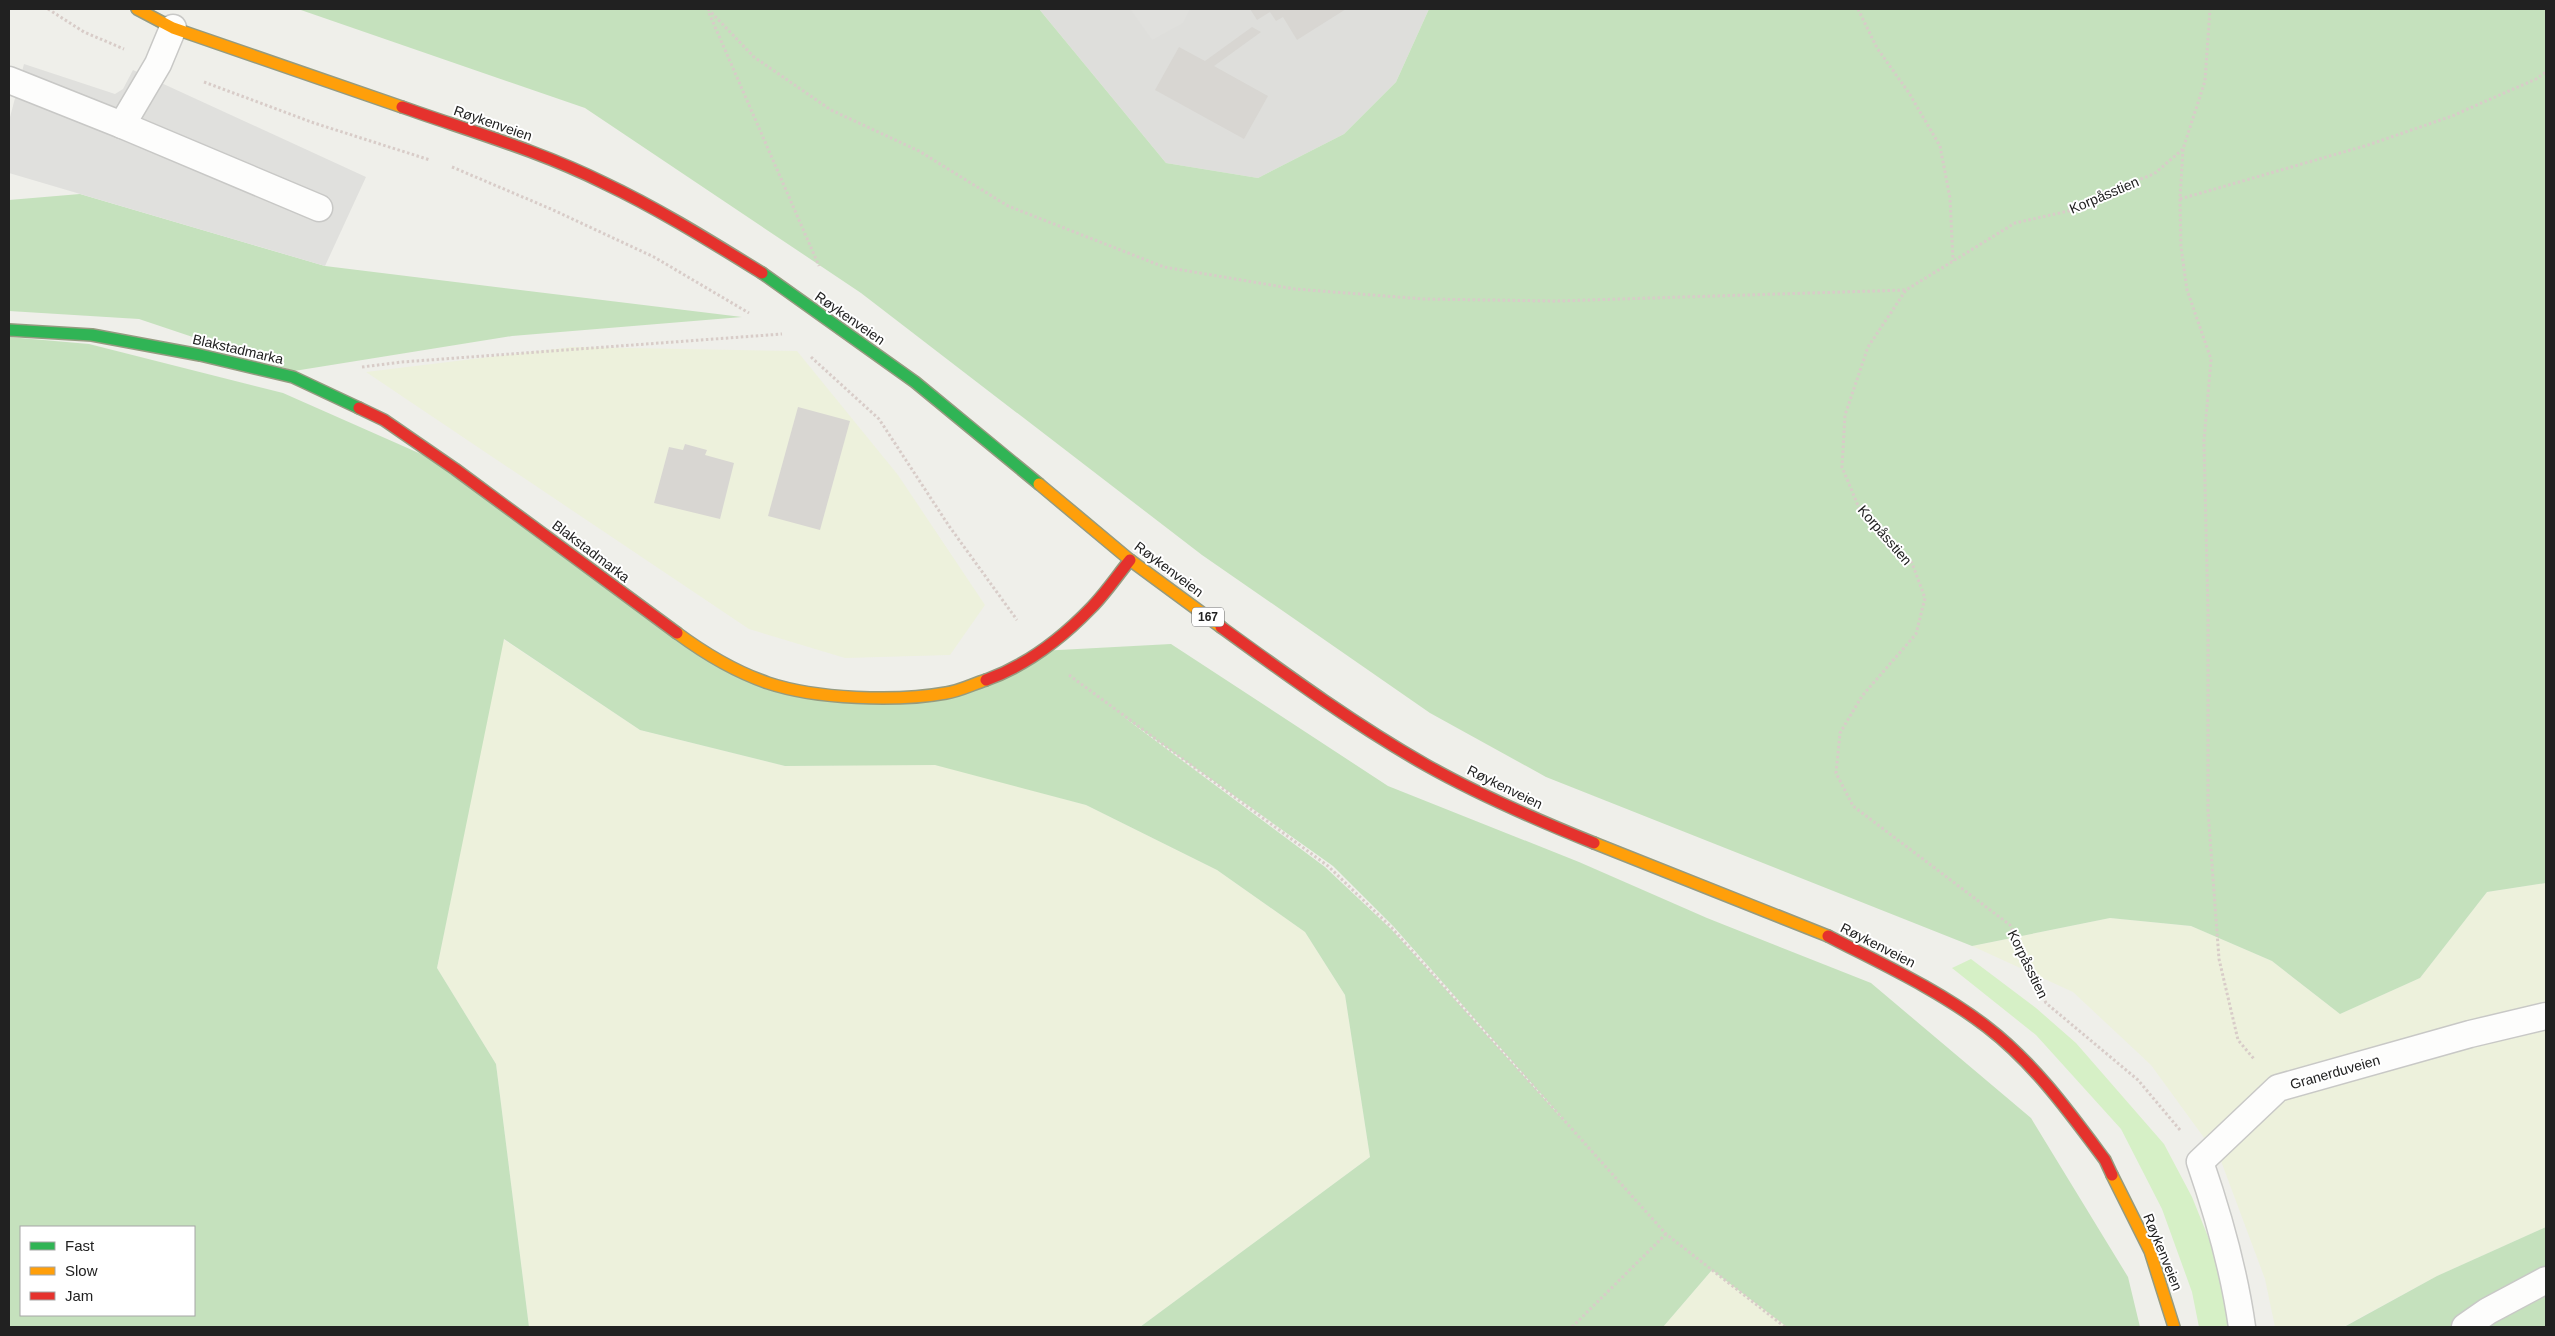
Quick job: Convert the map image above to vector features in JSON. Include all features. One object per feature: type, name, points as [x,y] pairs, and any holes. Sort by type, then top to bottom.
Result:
[{"type":"main road","name":"Røykenveien","points":[[137,9],[173,28],[543,156],[603,182],[666,214],[767,276],[915,382],[1130,560],[1262,657],[1353,719],[1426,765],[1547,824],[1822,933],[1926,987],[1987,1027],[2036,1072],[2105,1160],[2150,1251],[2174,1327]]},
{"type":"main road","name":"Blakstadmarka","points":[[9,330],[92,335],[200,355],[293,377],[384,420],[455,468],[680,635],[726,664],[768,683],[823,694],[879,699],[947,693],[1017,667],[1040,651],[1090,608],[1130,560]]},
{"type":"lane","points":[[122,125],[158,64],[173,28]]},
{"type":"lane","points":[[9,80],[122,125],[319,208]]},
{"type":"lane","name":"Granerduveien","points":[[2200,1162],[2278,1088],[2470,1034],[2546,1016]]},
{"type":"lane","points":[[2200,1162],[2220,1220],[2236,1284],[2242,1327]]},
{"type":"lane","points":[[2465,1327],[2488,1311],[2546,1280]]},
{"type":"path","points":[[48,9],[84,32],[158,64],[314,123],[438,162]]},
{"type":"path","points":[[708,9],[822,272]]},
{"type":"path","points":[[708,9],[754,57],[831,110],[919,151],[1008,206],[1164,267],[1295,289],[1424,299],[1556,301],[1906,290]]},
{"type":"path","points":[[1858,9],[1877,48],[1909,93],[1940,146],[1950,198],[1953,261]]},
{"type":"path","points":[[2210,9],[2206,80],[2183,149],[2180,199],[2181,248],[2187,290],[2211,359],[2204,441],[2208,612],[2208,811],[2219,959],[2238,1040],[2278,1088]]},
{"type":"path","points":[[2180,199],[2304,164],[2443,119],[2536,79],[2546,72]]},
{"type":"path","name":"Korpåsstien","points":[[2183,149],[2154,174],[2112,190],[2073,210],[2015,223],[1906,290],[1868,347],[1845,415],[1842,467],[1859,508],[1912,563],[1925,598],[1916,634],[1862,696],[1840,733],[1836,773],[1853,806],[2010,925],[2046,1003],[2138,1080],[2176,1124],[2200,1162]]},
{"type":"path","points":[[447,165],[551,209],[654,257],[753,315]]},
{"type":"path","points":[[352,369],[402,362],[786,334],[777,329]]},
{"type":"path","points":[[807,354],[880,419],[949,526],[1040,651],[1082,686],[1328,866],[1391,926],[1666,1234],[1785,1327]]},
{"type":"path","points":[[1572,1327],[1666,1234]]},
{"type":"shaded area","points":[[1039,9],[1429,9],[1396,82],[1344,134],[1258,178],[1166,163]]},
{"type":"shaded area","points":[[1130,9],[1190,9],[1183,23],[1152,40]]},
{"type":"shaded area","points":[[24,64],[115,94],[123,89],[133,70],[366,177],[325,266],[9,173],[9,121]]},
{"type":"green space","points":[[298,9],[1039,9],[1166,163],[1258,178],[1344,134],[1396,82],[1429,9],[2546,9],[2546,883],[2487,892],[2420,978],[2340,1014],[2272,961],[2191,926],[2110,918],[1972,946],[1546,777],[1430,713],[1202,555],[861,293],[585,108]]},
{"type":"green space","points":[[80,194],[325,266],[742,317],[512,336],[294,371],[139,319],[9,311],[9,200]]},
{"type":"green space","points":[[9,337],[89,344],[283,393],[455,469],[726,664],[823,694],[947,693],[1040,651],[1171,644],[1388,786],[1579,862],[1707,918],[1871,983],[2031,1118],[2128,1277],[2140,1327],[1787,1327],[1712,1270],[1663,1327],[1140,1327],[1370,1157],[1345,995],[1305,932],[1217,870],[1086,805],[935,765],[785,766],[640,730],[504,639],[437,968],[496,1064],[529,1327],[9,1327]],"holes":[[[1121,715],[1333,866],[1394,927],[1569,1126],[1392,930],[1325,867]]]},
{"type":"green space","points":[[572,347],[797,351],[898,475],[985,605],[950,655],[845,658],[749,629],[366,372]]},
{"type":"green space","points":[[503,639],[640,730],[785,766],[935,764],[1086,805],[1217,870],[1305,932],[1345,995],[1370,1157],[1140,1327],[529,1327],[496,1064],[437,968]]},
{"type":"green space","points":[[2546,883],[2546,1227],[2437,1276],[2343,1327],[2275,1327],[2265,1279],[2221,1161],[2151,1065],[2073,992],[1972,946],[2110,918],[2191,926],[2272,961],[2340,1014],[2420,978],[2487,892]]},
{"type":"green space","points":[[1971,959],[2036,1008],[2076,1043],[2164,1144],[2192,1197],[2213,1249],[2230,1327],[2199,1327],[2192,1292],[2162,1209],[2121,1129],[2036,1035],[1952,968]]},
{"type":"green space","points":[[2546,1227],[2546,1327],[2344,1327],[2437,1276]]},
{"type":"green space","points":[[1712,1270],[1788,1327],[1663,1327]]},
{"type":"building","points":[[1250,9],[1346,9],[1297,40],[1283,17],[1276,21],[1270,12],[1257,20]]},
{"type":"building","points":[[1252,27],[1261,32],[1214,66],[1268,96],[1244,139],[1155,90],[1179,47],[1205,61]]},
{"type":"building","points":[[798,407],[850,421],[820,530],[768,516]]},
{"type":"building","points":[[685,444],[707,450],[705,455],[734,463],[720,519],[654,503],[669,447],[683,450]]},
{"type":"traffic: fast","points":[[762,273],[915,382],[1039,484]]},
{"type":"traffic: fast","points":[[9,330],[92,335],[200,355],[293,377],[359,408]]},
{"type":"traffic: slow","points":[[137,9],[173,28],[402,107]]},
{"type":"traffic: slow","points":[[1039,484],[1130,560],[1221,627]]},
{"type":"traffic: slow","points":[[677,633],[732,668],[768,683],[809,693],[880,698],[926,696],[951,692],[986,680]]},
{"type":"traffic: slow","points":[[1594,843],[1828,936]]},
{"type":"traffic: slow","points":[[2112,1175],[2150,1251],[2174,1327]]},
{"type":"traffic: jam","points":[[402,107],[530,151],[580,172],[664,214],[762,273]]},
{"type":"traffic: jam","points":[[359,408],[384,420],[455,469],[677,633]]},
{"type":"traffic: jam","points":[[986,680],[1029,659],[1068,630],[1096,603],[1130,560]]},
{"type":"traffic: jam","points":[[1221,627],[1347,716],[1426,765],[1509,807],[1594,843]]},
{"type":"traffic: jam","points":[[1828,936],[1930,989],[1969,1014],[2004,1041],[2036,1073],[2065,1107],[2105,1160],[2112,1175]]}]
